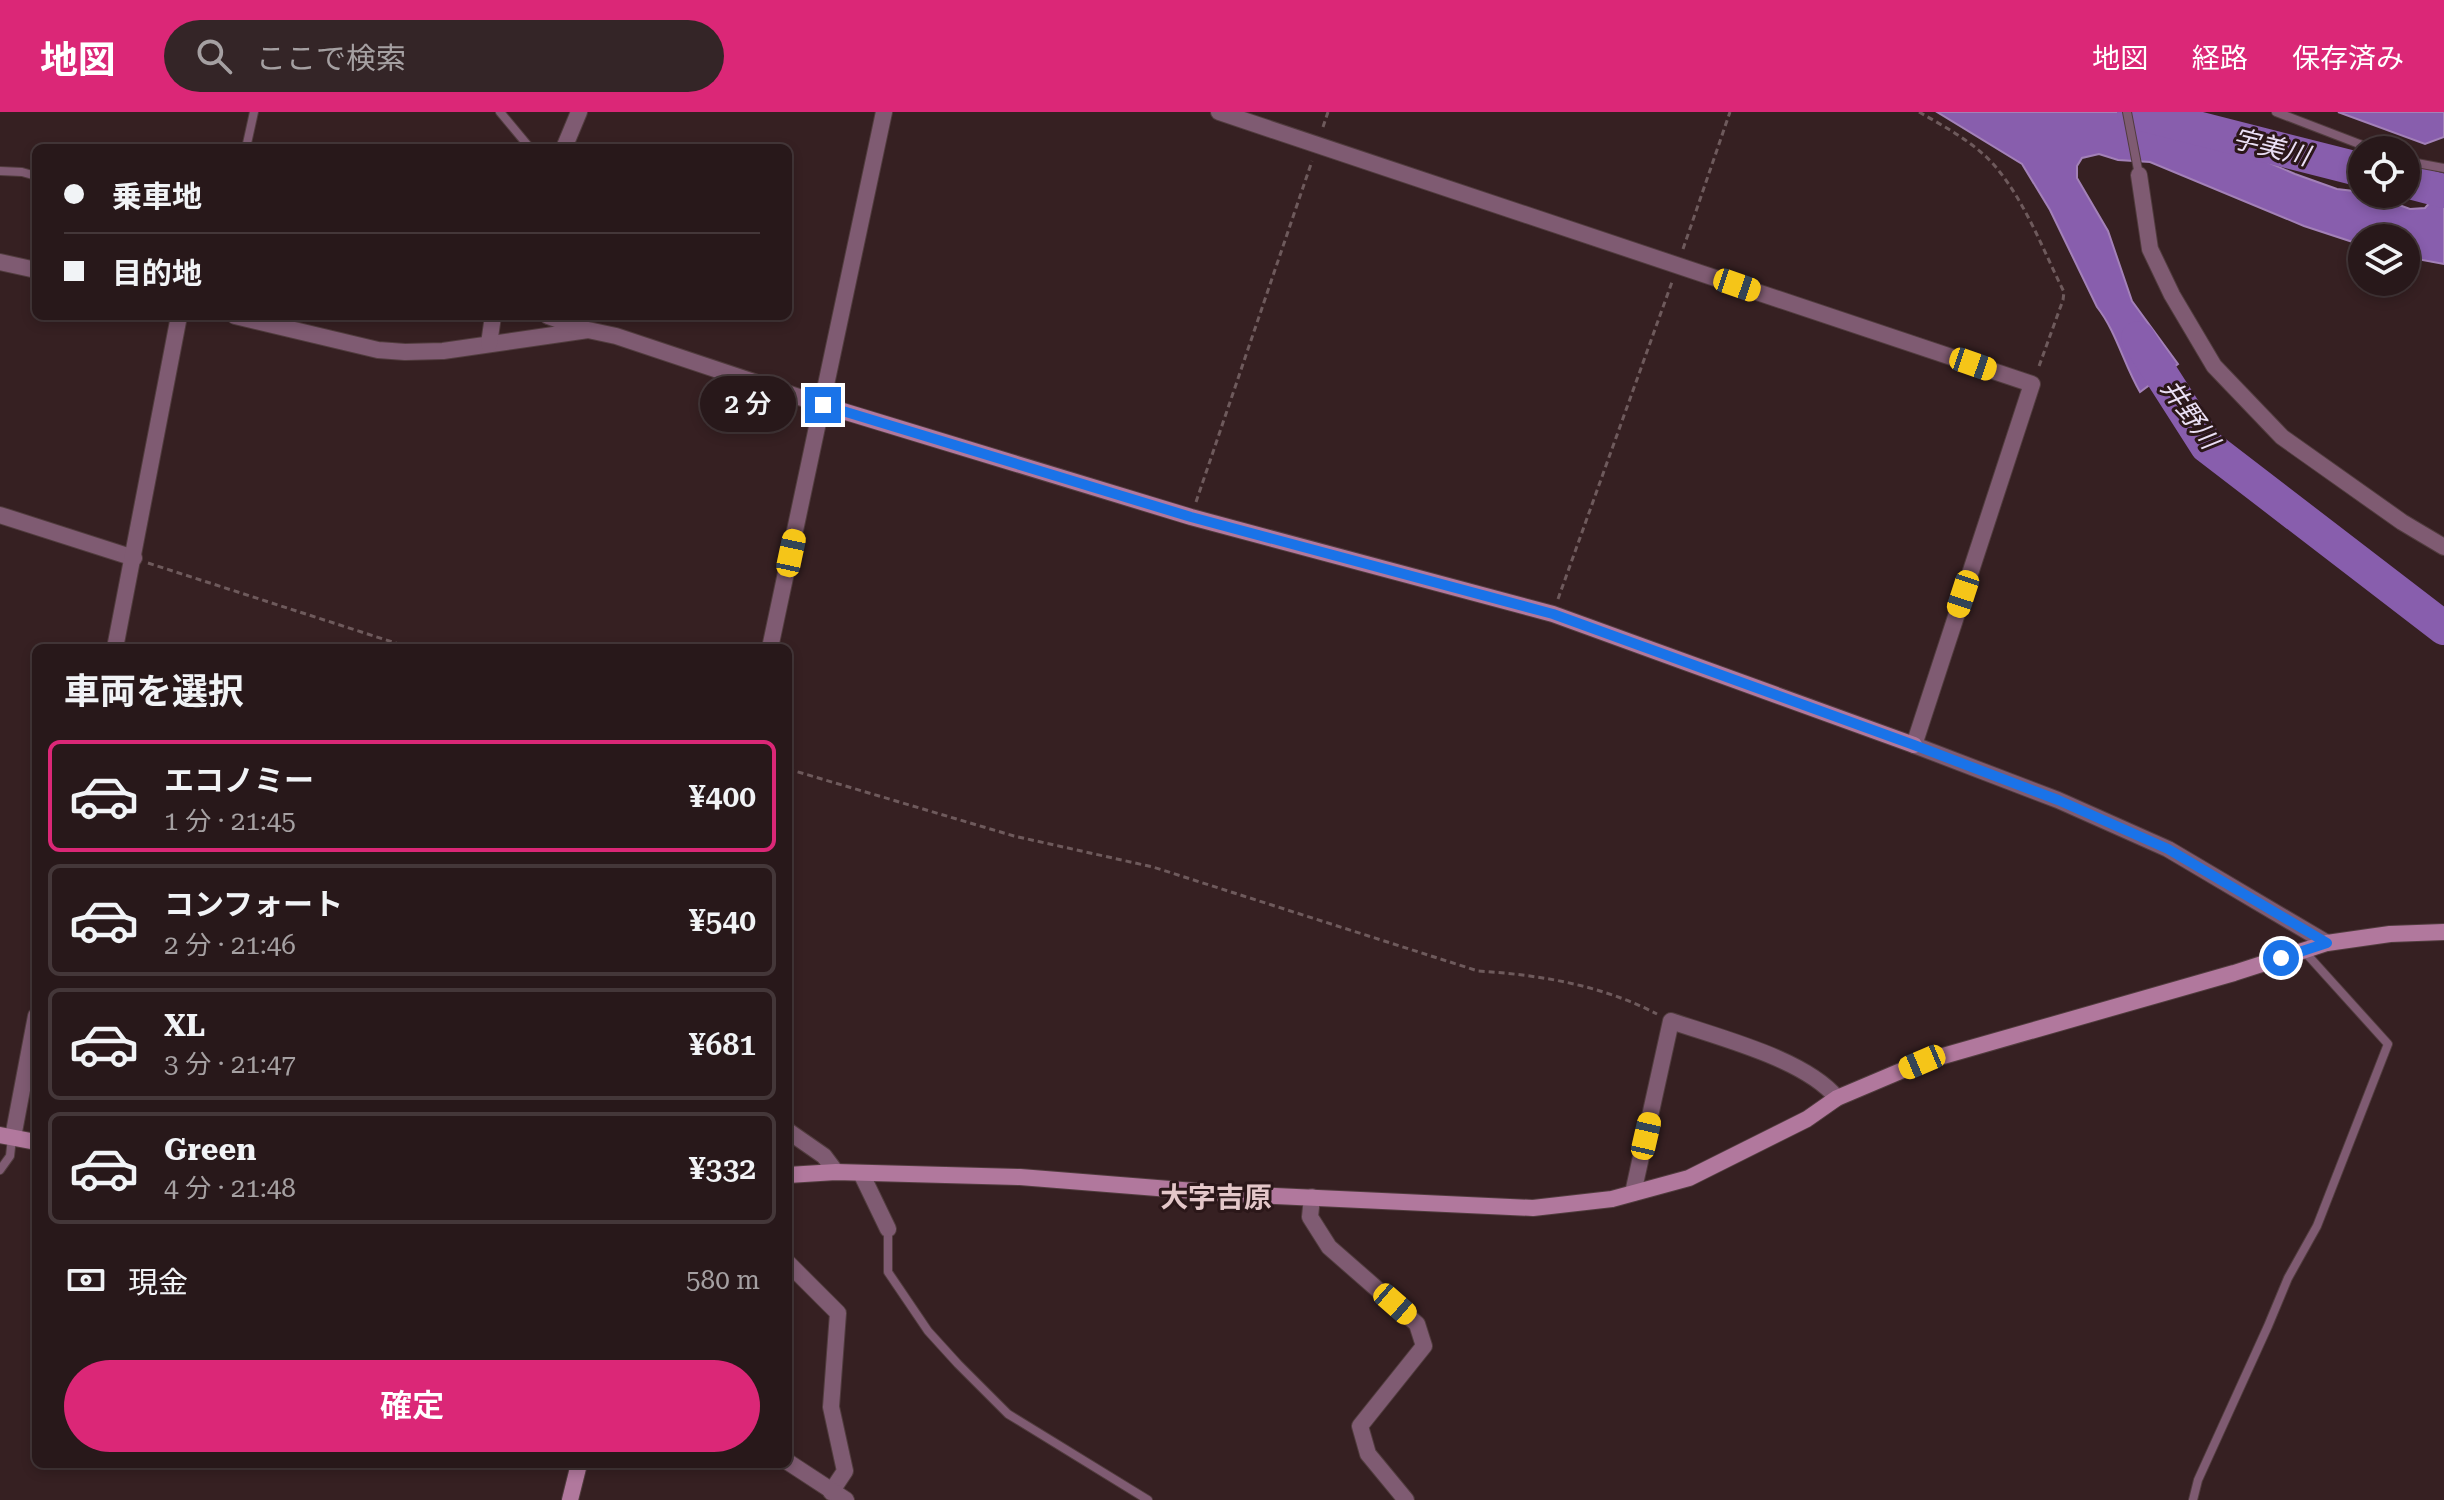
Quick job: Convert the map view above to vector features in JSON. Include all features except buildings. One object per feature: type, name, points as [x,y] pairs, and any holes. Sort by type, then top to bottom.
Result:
[{"type":"street","points":[[566,144],[579,112]]},
{"type":"street","points":[[771,644],[884,112]]},
{"type":"street","points":[[1219,112],[2032,384],[1914,745]]},
{"type":"street","points":[[2139,175],[2150,249],[2172,295],[2214,366],[2282,437],[2402,522],[2444,547]]},
{"type":"street","points":[[0,263],[32,269]]},
{"type":"street","points":[[116,644],[178,320]]},
{"type":"street","points":[[252,320],[378,350],[405,352],[443,351],[588,330]]},
{"type":"street","points":[[489,344],[492,320]]},
{"type":"street","points":[[559,320],[823,405],[1191,517],[1553,614],[2058,800],[2168,849],[2327,943]]},
{"type":"street","points":[[0,515],[134,558]]},
{"type":"street","points":[[792,1175],[836,1172],[1020,1177],[1232,1194],[1533,1208],[1612,1199],[1689,1178],[1807,1119],[1837,1098],[1936,1058],[2234,973],[2327,943],[2390,934],[2444,932]]},
{"type":"street","points":[[1633,1193],[1671,1021],[1795,1065],[1828,1087],[1837,1098]]},
{"type":"street","points":[[32,1032],[6,1136],[32,1141]]},
{"type":"street","points":[[792,1134],[824,1156],[836,1172]]},
{"type":"street","points":[[861,1173],[888,1229]]},
{"type":"street","points":[[1312,1197],[1310,1217],[1329,1247],[1417,1324],[1424,1346],[1360,1426],[1368,1454],[1406,1500]]},
{"type":"street","points":[[792,1267],[838,1313],[831,1407],[845,1471],[837,1497],[792,1465]]},
{"type":"street","points":[[570,1500],[578,1468]]},
{"type":"lane","points":[[247,144],[254,112]]},
{"type":"lane","points":[[500,112],[527,144]]},
{"type":"lane","points":[[2127,112],[2139,175]]},
{"type":"lane","points":[[2276,112],[2348,140]]},
{"type":"lane","points":[[2420,164],[2444,168]]},
{"type":"lane","points":[[0,171],[32,175]]},
{"type":"lane","points":[[2193,1500],[2198,1480],[2288,1278],[2317,1226],[2388,1044],[2304,951]]},
{"type":"lane","points":[[0,1170],[10,1156],[6,1136]]},
{"type":"lane","points":[[888,1229],[888,1272],[928,1331],[958,1364],[1008,1414],[1148,1500]]},
{"type":"path","points":[[1553,614],[1730,112]]},
{"type":"path","points":[[1919,112],[1980,152],[1999,170],[2064,292],[2032,384]]},
{"type":"path","points":[[1191,517],[1317,144]]},
{"type":"path","points":[[134,558],[399,644]]},
{"type":"path","points":[[792,770],[1014,836],[1153,867],[1478,971],[1525,974],[1580,984],[1635,1002],[1671,1021]]},
{"type":"shaded area","points":[[1937,112],[2152,112],[2295,174],[2348,190],[2348,208],[2425,208],[2432,200],[2444,205],[2444,264],[2420,260],[2420,224],[2348,224],[2348,240],[2304,226],[2150,162],[2118,160],[2099,154],[2082,158],[2077,166],[2077,178],[2108,231],[2132,301],[2178,364],[2140,392],[2050,210],[2022,164]]},
{"type":"shaded area","points":[[2338,112],[2444,112],[2444,137],[2425,144],[2420,142],[2420,136],[2403,136]]},
{"type":"waterway","name":"宇美川","points":[[2134,112],[2348,166]]},
{"type":"waterway","name":"宇美川","points":[[2420,185],[2444,191]]},
{"type":"waterway","name":"井野川","points":[[2138,338],[2207,446],[2444,628]]},
{"type":"district","name":"大字吉原","points":[[1216,1197]]},
{"type":"route","points":[[823,405],[1191,517],[1553,614],[1943,756],[2058,800],[2168,849],[2327,943],[2281,958]]}]
